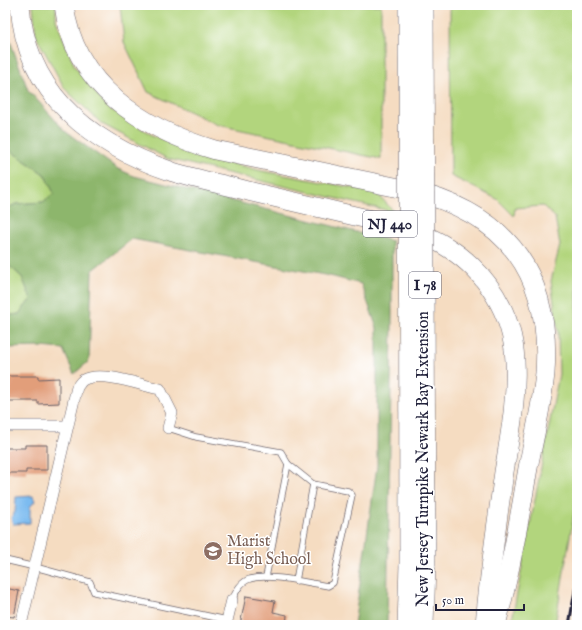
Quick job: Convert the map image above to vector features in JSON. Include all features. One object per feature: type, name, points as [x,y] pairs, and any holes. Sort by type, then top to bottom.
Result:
[{"type":"highway","name":"NJ 440","points":[[20,5],[22,24],[27,44],[34,64],[44,83],[71,116],[87,129],[110,144],[144,161],[184,175],[385,223],[416,232],[437,241],[454,252],[471,266],[486,282],[498,300],[510,330],[514,350],[516,382],[513,415],[490,570],[485,625]]},
{"type":"highway","name":"NJ 440","points":[[64,5],[73,41],[92,75],[119,103],[155,126],[194,144],[215,150],[432,196],[456,205],[484,221],[501,235],[515,250],[531,277],[540,303],[545,335],[545,373],[509,574],[496,625]]},
{"type":"highway","name":"New Jersey Turnpike Newark Bay Extension","points":[[408,5],[417,565],[424,625]]},
{"type":"highway","name":"New Jersey Turnpike Newark Bay Extension","points":[[407,625],[417,565],[424,5]]},
{"type":"street","points":[[21,625],[77,387],[86,379],[104,376],[160,390],[172,413],[168,428]]},
{"type":"street","points":[[5,426],[67,426]]},
{"type":"street","points":[[226,622],[232,600]]},
{"type":"lane","points":[[168,428],[196,437],[281,452],[288,464],[313,484],[348,490],[352,495],[333,583],[328,586],[266,577],[249,579],[238,588],[232,600]]},
{"type":"lane","points":[[266,577],[288,464]]},
{"type":"lane","points":[[296,581],[313,484]]},
{"type":"lane","points":[[5,560],[90,582],[94,592],[226,622]]},
{"type":"green space","points":[[33,5],[56,5],[56,20],[75,67],[106,106],[152,135],[202,156],[262,171],[376,192],[394,212],[168,159],[102,124],[65,89],[36,36]]},
{"type":"green space","points":[[120,5],[381,5],[381,159],[218,125],[148,92],[124,42]]},
{"type":"green space","points":[[450,5],[577,5],[577,495],[555,625],[511,625],[559,374],[558,332],[551,281],[560,245],[555,217],[543,206],[515,208],[514,216],[497,199],[451,176]]},
{"type":"green space","points":[[5,30],[28,90],[66,132],[118,169],[134,176],[392,241],[387,625],[354,625],[377,466],[377,328],[361,284],[330,276],[132,239],[92,271],[89,361],[74,374],[63,349],[41,347],[5,348],[5,316],[19,314],[31,299],[22,277],[5,262],[5,209],[16,204],[43,202],[54,193],[44,174],[5,147]]},
{"type":"green space","points":[[5,147],[44,174],[54,193],[43,202],[16,204],[5,209]]},
{"type":"green space","points":[[5,262],[22,277],[31,299],[19,314],[5,316]]},
{"type":"water","points":[[33,496],[35,501],[30,507],[30,523],[13,524],[11,518],[15,512],[16,497]]},
{"type":"building","points":[[5,376],[38,376],[38,379],[59,378],[59,403],[38,404],[38,401],[5,401]]},
{"type":"building","points":[[25,445],[47,445],[47,470],[26,470],[26,473],[5,473],[5,448],[25,448]]},
{"type":"building","points":[[5,588],[19,591],[14,617],[5,616]]},
{"type":"building","points":[[246,596],[275,601],[273,612],[287,615],[286,625],[270,622],[270,625],[240,625]]},
{"type":"railway","points":[[569,625],[577,579]]},
{"type":"place","name":"Marist High School","points":[[213,551]]}]
